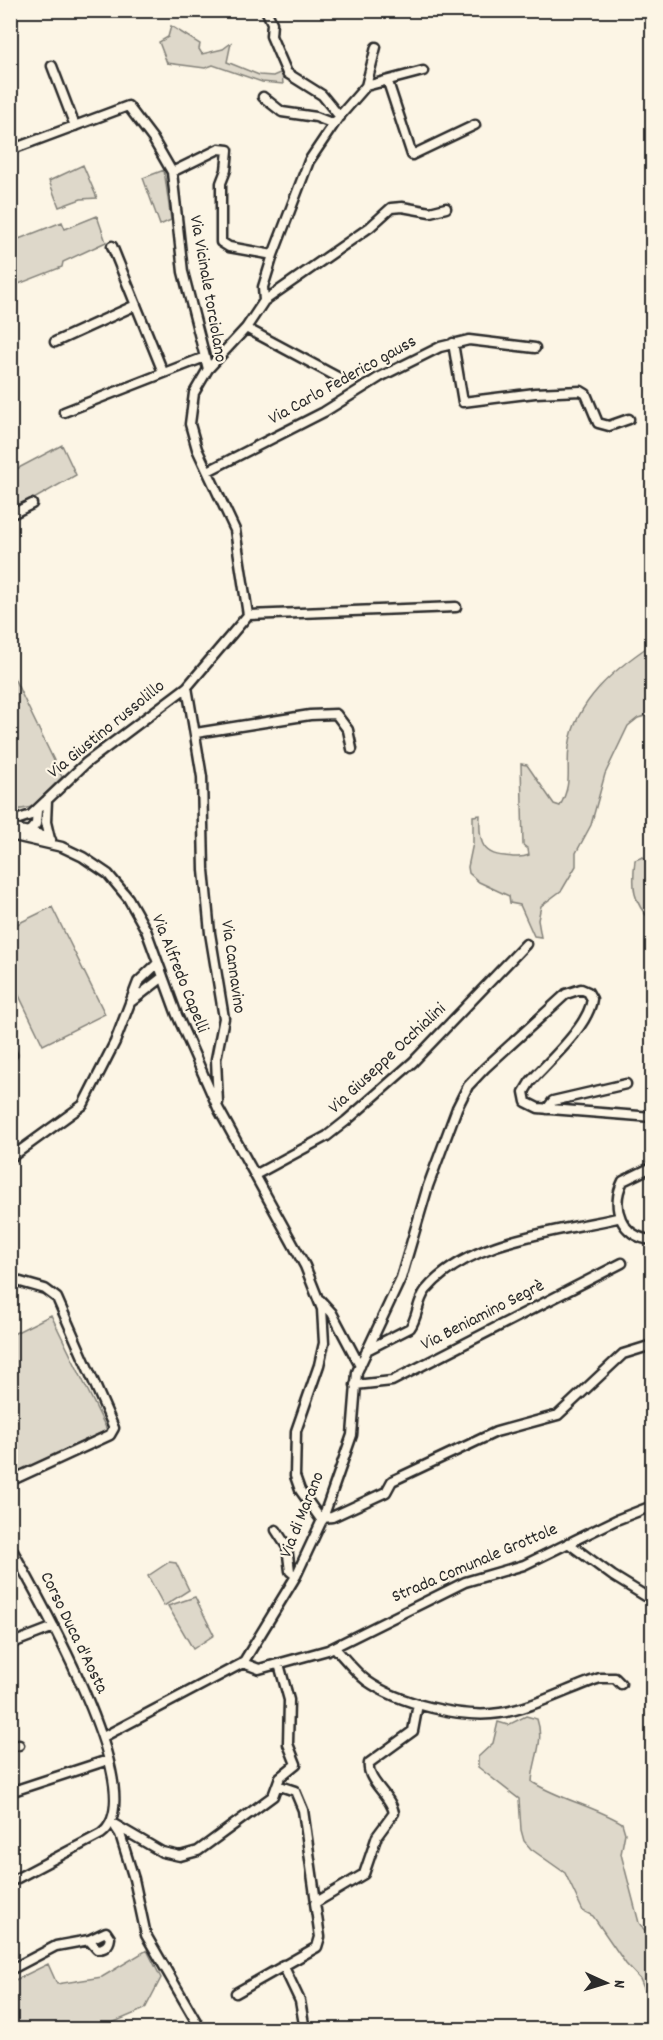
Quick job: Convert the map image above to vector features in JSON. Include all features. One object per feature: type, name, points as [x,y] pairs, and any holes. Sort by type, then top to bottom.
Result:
[{"type":"street","points":[[266,10],[272,23],[271,36],[287,73],[322,94],[337,120]]},
{"type":"street","points":[[264,301],[263,287],[273,255],[309,161],[337,120],[366,86],[376,47]]},
{"type":"street","points":[[52,66],[75,126]]},
{"type":"street","points":[[366,86],[423,71]]},
{"type":"street","points":[[388,82],[412,155],[476,125]]},
{"type":"street","points":[[263,97],[282,112],[337,120]]},
{"type":"street","name":"Via Vicinale torciolano","points":[[10,150],[128,106],[153,139],[172,172],[183,272],[208,369],[194,393],[189,413],[191,434],[239,544],[248,615]]},
{"type":"street","points":[[172,172],[219,149],[228,150],[226,170],[221,183],[221,242],[229,247],[273,255]]},
{"type":"street","points":[[208,369],[246,328],[264,301],[351,240],[391,208],[402,207],[430,212],[446,208]]},
{"type":"street","points":[[112,246],[163,372]]},
{"type":"street","points":[[55,342],[136,305]]},
{"type":"street","points":[[246,328],[343,380]]},
{"type":"street","name":"Via Carlo Federico gauss","points":[[208,471],[324,412],[380,377],[453,343],[469,340],[535,348]]},
{"type":"street","points":[[453,343],[463,402],[535,393],[581,391],[586,394],[598,423],[609,426],[629,419]]},
{"type":"street","points":[[64,412],[205,357]]},
{"type":"street","points":[[10,515],[32,504]]},
{"type":"street","points":[[187,687],[248,615],[456,606]]},
{"type":"street","name":"Via Cannavino","points":[[187,687],[202,777],[204,870],[209,922],[224,1018],[215,1072],[218,1108],[300,1255],[319,1299],[324,1344],[320,1365],[296,1431],[295,1476],[300,1490],[322,1519]]},
{"type":"street","name":"Via Giustino russolillo","points":[[37,811],[86,763],[187,687]]},
{"type":"street","points":[[196,733],[336,714],[348,730],[352,749]]},
{"type":"street","points":[[47,800],[46,822],[50,842]]},
{"type":"street","points":[[10,822],[29,817],[37,811]]},
{"type":"street","points":[[29,832],[36,824],[37,811]]},
{"type":"street","points":[[29,817],[27,825],[29,832]]},
{"type":"street","name":"Via Alfredo Capelli","points":[[10,832],[29,832],[62,847],[93,863],[118,885],[138,915],[177,1016],[218,1108]]},
{"type":"street","name":"Via Alfredo Capelli","points":[[10,832],[50,842]]},
{"type":"street","name":"Via Giuseppe Occhialini","points":[[255,1174],[327,1136],[346,1121],[413,1062],[526,944]]},
{"type":"street","points":[[10,1158],[83,1105],[94,1088],[138,982],[158,963]]},
{"type":"street","points":[[132,1001],[163,977]]},
{"type":"street","name":"Via di Marano","points":[[243,1664],[296,1576],[322,1519],[351,1435],[355,1385],[360,1366],[394,1296],[428,1186],[457,1108],[468,1086],[566,994],[581,988],[588,992],[592,999],[587,1014],[524,1092],[526,1102],[547,1109]]},
{"type":"street","points":[[547,1109],[553,1101],[626,1084]]},
{"type":"street","points":[[547,1109],[652,1117]]},
{"type":"street","points":[[652,1167],[623,1181],[619,1196],[621,1218],[628,1232],[637,1238],[652,1239]]},
{"type":"street","points":[[367,1350],[410,1328],[424,1292],[437,1279],[472,1255],[498,1245],[617,1218]]},
{"type":"street","name":"Via Beniamino Segrè","points":[[355,1385],[393,1381],[622,1263]]},
{"type":"street","points":[[10,1280],[45,1289],[57,1298],[80,1355],[114,1425],[112,1434],[10,1481]]},
{"type":"street","name":"Via Cannavino","points":[[319,1299],[332,1313],[360,1366]]},
{"type":"street","points":[[322,1519],[332,1517],[386,1492],[391,1482],[478,1440],[512,1426],[558,1415],[623,1354],[652,1345]]},
{"type":"street","name":"Strada Comunale Grottole","points":[[243,1664],[259,1669],[335,1648],[355,1635],[465,1582],[517,1567],[616,1520],[652,1506]]},
{"type":"street","points":[[276,1530],[287,1547],[290,1570],[296,1576]]},
{"type":"street","points":[[568,1543],[613,1576],[652,1600]]},
{"type":"street","name":"Corso Duca d'Aosta","points":[[10,1546],[83,1684],[103,1737],[114,1808],[112,1823]]},
{"type":"street","points":[[10,1644],[54,1627]]},
{"type":"street","points":[[335,1648],[373,1685],[418,1704],[455,1711],[501,1713],[600,1678],[615,1678],[621,1684]]},
{"type":"street","points":[[103,1737],[243,1664]]},
{"type":"street","points":[[112,1823],[147,1844],[171,1855],[180,1856],[202,1850],[273,1796],[280,1777],[296,1764],[288,1744],[289,1700],[279,1664]]},
{"type":"street","points":[[316,1902],[364,1874],[377,1836],[394,1813],[391,1802],[368,1767],[372,1760],[413,1731],[418,1704]]},
{"type":"street","points":[[10,1792],[108,1760]]},
{"type":"street","points":[[236,1993],[319,1945],[316,1902],[300,1803],[293,1789],[277,1785]]},
{"type":"street","points":[[10,1882],[94,1838],[112,1823]]},
{"type":"street","points":[[112,1823],[124,1845],[146,1935],[201,2030]]},
{"type":"street","points":[[10,1970],[56,1946],[89,1940]]},
{"type":"street","points":[[283,1965],[300,2001],[305,2030]]},
{"type":"shaded area","points":[[171,26],[200,44],[199,49],[202,54],[223,49],[231,43],[227,62],[259,75],[273,76],[282,72],[283,84],[262,82],[213,65],[205,68],[167,63],[159,42],[168,37]]},
{"type":"shaded area","points":[[83,165],[97,198],[81,199],[59,207],[49,181]]},
{"type":"shaded area","points":[[164,170],[171,220],[160,225],[143,178]]},
{"type":"shaded area","points":[[97,216],[106,242],[63,262],[62,267],[11,287],[11,242],[62,222],[65,229]]},
{"type":"shaded area","points":[[62,445],[76,475],[20,507],[11,488],[11,472]]},
{"type":"shaded area","points":[[652,644],[652,718],[645,716],[638,718],[628,726],[605,774],[591,825],[576,853],[576,866],[562,890],[541,906],[538,920],[541,937],[534,936],[520,905],[510,903],[509,896],[479,882],[469,873],[473,843],[473,816],[480,815],[482,843],[490,852],[514,857],[529,855],[528,849],[523,845],[521,764],[527,765],[554,804],[560,806],[568,783],[569,747],[579,715],[599,687]]},
{"type":"shaded area","points":[[11,672],[62,777],[32,807],[11,811]]},
{"type":"shaded area","points":[[643,857],[652,870],[652,921],[640,908],[635,894],[635,860]]},
{"type":"shaded area","points":[[52,907],[105,1014],[43,1045],[11,979],[11,927]]},
{"type":"shaded area","points":[[51,1315],[107,1430],[11,1475],[11,1335]]},
{"type":"shaded area","points":[[169,1562],[176,1563],[189,1590],[164,1606],[148,1576]]},
{"type":"shaded area","points":[[195,1597],[214,1635],[193,1649],[168,1606]]},
{"type":"shaded area","points":[[526,1716],[537,1719],[540,1735],[532,1782],[622,1823],[625,1833],[621,1854],[639,1923],[646,1932],[652,1934],[652,2007],[640,1979],[626,1964],[593,1916],[583,1911],[565,1873],[531,1849],[524,1841],[519,1799],[478,1767],[478,1757],[493,1743],[498,1722],[508,1725]]},
{"type":"shaded area","points":[[147,1950],[161,1978],[145,2009],[98,2029],[11,2029],[11,1982],[48,1964],[57,1984],[102,1977]]}]
